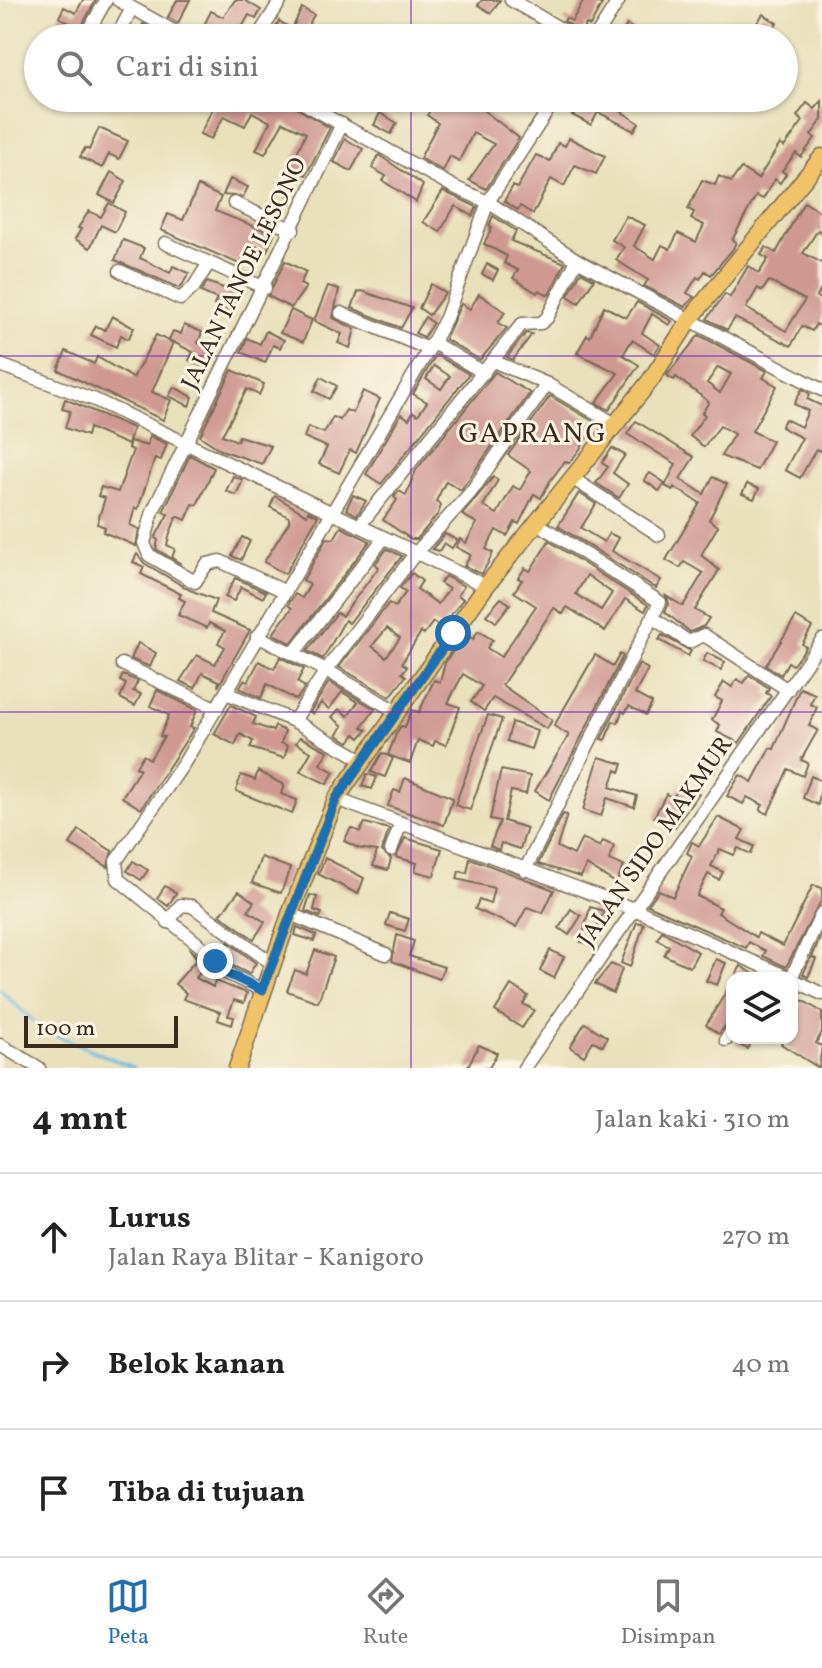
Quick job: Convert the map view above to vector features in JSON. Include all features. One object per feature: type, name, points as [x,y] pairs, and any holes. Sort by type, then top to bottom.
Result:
[{"type":"main road","points":[[237,1068],[262,990],[336,799],[486,586],[650,381],[691,318],[822,157]]},
{"type":"street","points":[[92,24],[106,0]]},
{"type":"street","points":[[118,0],[161,24]]},
{"type":"street","points":[[266,24],[281,0]]},
{"type":"street","points":[[511,0],[552,24]]},
{"type":"street","points":[[604,24],[619,0]]},
{"type":"street","points":[[123,24],[132,8]]},
{"type":"street","points":[[320,112],[454,187],[488,202],[577,260],[822,390]]},
{"type":"street","points":[[262,990],[220,970],[213,956],[118,879],[116,861],[217,709],[430,345],[461,280],[488,202],[547,112]]},
{"type":"street","name":"JALAN TANOE LESONO","points":[[284,591],[220,561],[207,564],[195,582],[146,551],[144,543],[153,511],[185,443],[265,288],[342,124]]},
{"type":"street","points":[[234,203],[293,230]]},
{"type":"street","points":[[165,243],[265,288]]},
{"type":"street","points":[[359,526],[524,323],[541,323],[547,318],[577,260]]},
{"type":"street","points":[[120,271],[180,299],[193,288],[209,263]]},
{"type":"street","points":[[341,313],[430,345],[484,373]]},
{"type":"street","points":[[493,361],[547,384],[615,424]]},
{"type":"street","points":[[0,365],[95,400],[486,586]]},
{"type":"street","points":[[294,721],[326,670],[415,554],[471,492],[547,384]]},
{"type":"street","points":[[572,478],[659,535]]},
{"type":"street","points":[[525,870],[653,618],[659,600],[537,523]]},
{"type":"street","points":[[293,654],[384,538]]},
{"type":"street","points":[[653,618],[689,642],[704,635],[788,690]]},
{"type":"street","points":[[257,636],[326,670],[397,712]]},
{"type":"street","name":"JALAN SIDO MAKMUR","points":[[524,1068],[822,640]]},
{"type":"street","points":[[122,664],[217,709]]},
{"type":"street","points":[[226,693],[294,721],[363,760]]},
{"type":"street","points":[[336,799],[634,909],[760,972]]},
{"type":"street","points":[[391,850],[401,823]]},
{"type":"street","points":[[168,922],[181,905],[192,906],[272,963]]},
{"type":"street","points":[[794,972],[822,913]]},
{"type":"street","points":[[290,914],[386,954]]},
{"type":"street","points":[[798,982],[822,994]]},
{"type":"street","points":[[0,1045],[39,1068]]},
{"type":"building","points":[[83,0],[96,0],[83,24],[71,24],[59,17],[64,7],[76,13]]},
{"type":"building","points":[[177,0],[190,0],[178,23],[168,17]]},
{"type":"building","points":[[235,0],[244,0],[261,10],[256,19],[249,15],[244,24],[204,24],[211,11],[223,17]]},
{"type":"building","points":[[482,0],[500,0],[491,13],[478,5]]},
{"type":"building","points":[[584,0],[602,4],[591,24],[569,24],[564,21],[566,18],[572,21]]},
{"type":"building","points":[[302,8],[314,15],[309,24],[294,24]]},
{"type":"building","points":[[763,14],[777,23],[759,24]]},
{"type":"building","points":[[822,101],[822,120],[811,135],[815,138],[801,157],[796,153],[782,171],[786,174],[780,183],[775,179],[763,199],[756,196],[732,240],[736,242],[733,249],[711,275],[705,271],[700,279],[697,277],[687,293],[694,297],[685,307],[644,286],[648,280],[616,260],[624,247],[612,240],[626,216],[645,225],[634,246],[655,259],[662,245],[670,249],[678,233],[696,242],[704,225],[691,219],[694,212],[688,209],[702,180],[715,185],[719,176],[731,182],[741,168],[758,179],[780,144],[784,147],[803,121],[797,116],[807,103],[815,109]]},
{"type":"building","points":[[211,112],[252,112],[245,126],[224,116],[211,139],[200,134]]},
{"type":"building","points":[[252,112],[303,112],[330,128],[306,175],[297,171],[292,184],[284,180],[306,133],[283,122],[265,154],[256,150],[270,122]]},
{"type":"building","points":[[429,112],[486,112],[519,138],[486,189],[469,180],[494,144],[473,133],[459,161],[450,156],[443,171],[420,158],[438,123],[427,115]]},
{"type":"building","points":[[574,112],[598,112],[591,125],[572,115]]},
{"type":"building","points":[[598,112],[622,112],[639,123],[634,131]]},
{"type":"building","points":[[380,113],[397,123],[391,134],[374,125]]},
{"type":"building","points":[[99,128],[128,141],[119,159],[109,154],[102,168],[80,157],[85,148],[89,150]]},
{"type":"building","points":[[569,138],[605,156],[596,174],[575,165],[564,186],[551,179],[533,214],[520,206],[518,210],[504,201],[513,186],[517,188],[536,155],[550,161],[558,143],[565,146]]},
{"type":"building","points":[[345,139],[363,149],[351,171],[334,162]]},
{"type":"building","points":[[379,155],[423,185],[416,202],[383,181],[386,176],[372,168]]},
{"type":"building","points":[[111,172],[126,181],[114,203],[99,195]]},
{"type":"building","points":[[230,179],[248,187],[243,197],[223,195]]},
{"type":"building","points":[[198,186],[221,197],[215,211],[274,234],[267,251],[253,245],[244,266],[161,230],[168,214],[183,220]]},
{"type":"building","points":[[443,191],[477,207],[473,216],[455,206],[440,232],[423,222]]},
{"type":"building","points":[[804,202],[822,213],[822,233],[818,230],[803,253],[822,263],[822,287],[817,297],[822,300],[822,327],[816,324],[812,331],[802,326],[791,346],[735,318],[727,330],[707,319],[725,294],[730,297],[748,266],[759,273],[768,259],[761,255],[766,247],[776,253]],"holes":[[[769,281],[805,300],[786,331],[746,308],[758,288],[762,291]]]},
{"type":"building","points":[[109,203],[125,212],[115,232],[101,225],[90,248],[75,239],[89,211],[101,217]]},
{"type":"building","points":[[493,216],[516,231],[511,241],[565,263],[549,295],[539,290],[537,293],[513,278],[518,270],[504,263],[507,256],[484,244],[492,227],[489,226]]},
{"type":"building","points":[[123,240],[144,248],[140,258],[170,273],[173,266],[189,273],[183,284],[179,288],[115,260]]},
{"type":"building","points":[[285,261],[306,272],[300,284],[306,287],[291,308],[268,296]]},
{"type":"building","points":[[487,264],[498,270],[493,280],[482,274]]},
{"type":"building","points":[[581,272],[594,279],[579,303],[568,296]]},
{"type":"building","points":[[207,282],[240,294],[231,313],[214,305],[217,299],[201,292]]},
{"type":"building","points":[[431,284],[445,293],[429,315],[419,308]]},
{"type":"building","points":[[328,286],[339,289],[333,318],[355,329],[350,348],[338,343],[342,334],[314,321]]},
{"type":"building","points":[[358,292],[412,308],[401,328],[352,308]]},
{"type":"building","points":[[479,294],[505,312],[498,323],[507,328],[480,360],[445,339],[461,304],[470,309]]},
{"type":"building","points":[[637,302],[672,321],[669,325],[652,314],[642,333],[660,345],[654,354],[632,340],[623,355],[639,365],[609,410],[596,403],[618,373],[577,353],[587,335],[590,337],[604,306],[626,318]]},
{"type":"building","points":[[291,310],[312,320],[303,342],[280,333]]},
{"type":"building","points":[[112,316],[134,328],[128,339],[121,335],[116,347],[91,335],[96,326],[105,330]]},
{"type":"building","points":[[425,317],[433,323],[424,337],[415,333]]},
{"type":"building","points":[[184,325],[202,332],[198,343],[213,350],[205,368],[189,360],[193,352],[169,340],[173,331],[181,334]]},
{"type":"building","points":[[266,331],[284,340],[280,348],[273,345],[265,363],[241,352],[247,338],[260,344]]},
{"type":"building","points":[[526,333],[532,334],[513,360],[507,357]]},
{"type":"building","points":[[156,335],[173,343],[152,392],[171,400],[163,420],[58,370],[66,351],[94,364],[97,357],[133,378]]},
{"type":"building","points":[[699,335],[767,371],[763,378],[777,386],[752,431],[772,441],[757,470],[721,456],[734,434],[720,426],[704,447],[690,436],[705,415],[702,413],[709,402],[676,377],[674,380],[667,375]],"holes":[[[718,367],[731,374],[720,393],[707,383]]]},
{"type":"building","points":[[436,355],[469,374],[381,484],[366,474],[401,414],[409,419],[413,412],[418,415],[427,402],[413,394]],"holes":[[[434,366],[450,376],[441,389],[426,379]]]},
{"type":"building","points":[[232,370],[264,384],[259,395],[247,389],[222,435],[237,441],[239,436],[271,446],[262,464],[221,450],[200,436]]},
{"type":"building","points":[[495,372],[530,393],[461,490],[446,481],[436,501],[441,505],[438,514],[417,539],[411,539],[383,520],[397,500],[394,497],[399,491],[406,495],[416,470]]},
{"type":"building","points":[[321,377],[337,386],[329,399],[314,391]]},
{"type":"building","points":[[174,387],[193,397],[189,406],[169,396]]},
{"type":"building","points":[[802,389],[810,394],[807,399],[822,406],[822,452],[816,449],[800,478],[785,470],[802,438],[781,427],[785,419],[801,427],[808,411],[794,404]]},
{"type":"building","points":[[363,391],[380,399],[356,453],[350,450],[339,473],[319,464],[327,447],[304,437],[308,427],[324,433],[333,417],[340,420],[346,410],[353,413]]},
{"type":"building","points":[[550,396],[596,423],[569,463],[565,461],[550,481],[541,498],[534,494],[519,524],[515,522],[507,536],[496,530],[486,549],[493,553],[482,574],[464,566],[471,555],[456,547],[460,539],[466,543],[477,523],[462,515],[493,477],[498,480],[483,506],[497,514],[513,486],[520,490],[531,471],[508,455]]},
{"type":"building","points":[[65,399],[133,428],[128,445],[89,428],[87,436],[65,428],[70,411],[62,409]]},
{"type":"building","points":[[636,421],[694,457],[680,479],[704,494],[713,477],[727,484],[709,520],[718,526],[701,555],[719,570],[695,610],[709,618],[704,626],[690,632],[665,612],[669,603],[666,596],[683,606],[703,573],[684,562],[680,568],[666,560],[700,503],[674,487],[673,490],[665,486],[676,464],[627,434]]},
{"type":"building","points":[[150,436],[167,444],[161,460],[155,458],[138,509],[135,508],[130,525],[139,529],[136,546],[103,532],[105,527],[97,524],[105,498],[98,496],[101,487],[118,492],[133,450],[128,448],[130,441],[147,446]]},
{"type":"building","points":[[612,448],[625,455],[613,473],[628,484],[619,498],[596,483],[608,467],[602,463]]},
{"type":"building","points":[[190,455],[214,468],[197,505],[193,504],[186,520],[177,516],[170,533],[167,545],[175,549],[172,558],[181,564],[156,549],[158,540],[155,538],[168,514],[163,512]]},
{"type":"building","points":[[650,473],[665,483],[659,491],[644,480]]},
{"type":"building","points":[[233,476],[243,480],[236,495],[226,491]]},
{"type":"building","points":[[747,484],[759,489],[754,499],[742,494]]},
{"type":"building","points":[[579,493],[596,504],[581,528],[604,542],[609,533],[619,538],[612,551],[661,580],[656,588],[558,526]]},
{"type":"building","points":[[353,495],[366,501],[357,515],[346,509]]},
{"type":"building","points":[[275,496],[307,515],[308,511],[318,516],[285,574],[264,562],[289,522],[289,517],[270,507]]},
{"type":"building","points":[[341,527],[370,541],[291,643],[273,634],[292,608],[288,605],[295,594],[302,598],[310,585],[303,580],[327,538],[334,539]]},
{"type":"building","points":[[445,534],[457,540],[452,548],[444,543],[439,551],[432,549]]},
{"type":"building","points":[[242,537],[250,541],[241,560],[232,556]]},
{"type":"building","points":[[549,541],[648,605],[645,611],[625,599],[605,631],[567,607],[563,614],[554,608],[502,685],[552,720],[547,729],[493,698],[484,711],[471,702],[482,686],[463,674],[448,703],[460,707],[446,745],[435,741],[433,746],[418,740],[410,763],[388,755],[397,732],[401,726],[405,727],[412,710],[419,712],[434,680],[440,682],[445,663],[465,634],[473,639],[478,631],[493,640],[487,648],[501,657],[536,606],[514,592],[525,568],[530,571]],"holes":[[[587,575],[612,593],[601,610],[576,594]]]},
{"type":"building","points":[[387,549],[402,556],[349,623],[345,620],[323,659],[307,651],[337,613],[342,616],[379,567],[375,564]]},
{"type":"building","points":[[137,554],[144,563],[190,590],[216,600],[211,613],[250,630],[218,687],[219,681],[202,673],[195,688],[180,681],[197,655],[215,664],[225,647],[218,643],[225,631],[209,623],[207,628],[178,615],[185,601],[179,598],[181,594],[141,574],[144,567],[133,562]]},
{"type":"building","points":[[412,573],[422,581],[417,589],[438,604],[449,589],[440,583],[445,576],[464,586],[458,595],[463,599],[441,628],[433,622],[424,634],[421,632],[402,663],[407,667],[402,673],[406,676],[390,697],[339,667],[389,603],[395,607],[406,592],[400,588]],"holes":[[[387,628],[400,638],[386,657],[372,646]]]},
{"type":"building","points":[[235,578],[266,592],[263,598],[241,587],[234,601],[225,597]]},
{"type":"building","points":[[501,598],[510,604],[496,622],[486,615]]},
{"type":"building","points":[[796,617],[812,627],[802,644],[806,647],[793,665],[788,662],[781,675],[766,665]]},
{"type":"building","points":[[662,635],[691,651],[688,656],[659,640]]},
{"type":"building","points":[[138,643],[156,653],[150,667],[131,659]]},
{"type":"building","points":[[707,653],[725,662],[721,670],[703,661]]},
{"type":"building","points":[[620,654],[623,656],[549,800],[535,791],[569,735],[554,726],[595,655],[613,666]]},
{"type":"building","points":[[280,657],[304,669],[297,682],[305,687],[296,700],[267,684],[261,698],[239,688],[244,680],[248,682],[259,661],[274,669]]},
{"type":"building","points":[[639,664],[648,669],[635,694],[652,703],[646,715],[629,706],[625,713],[622,711],[618,723],[613,721],[605,740],[601,739]]},
{"type":"building","points":[[123,675],[138,681],[133,691],[141,694],[135,706],[120,698],[126,684],[120,681]]},
{"type":"building","points":[[749,675],[769,688],[766,693],[771,696],[739,743],[717,732],[720,725],[712,720],[722,701],[715,697],[724,682],[732,687],[737,679],[744,683]]},
{"type":"building","points":[[329,682],[375,709],[362,727],[367,730],[360,738],[355,734],[349,742],[337,735],[343,726],[332,717],[339,709],[348,716],[358,702],[342,692],[329,709],[321,703],[313,714],[310,712]]},
{"type":"building","points":[[800,688],[815,694],[810,704],[817,707],[809,726],[818,730],[801,760],[808,763],[803,776],[788,769],[768,814],[760,810],[763,805],[747,797],[743,804],[727,796],[740,775],[752,782],[770,748],[774,749]]},
{"type":"building","points":[[157,690],[197,710],[190,727],[194,728],[141,809],[122,797],[140,769],[136,767],[143,755],[150,759],[164,737],[160,736],[169,715],[150,706]]},
{"type":"building","points":[[231,705],[256,717],[253,724],[273,731],[275,726],[285,731],[281,743],[288,746],[284,758],[250,748],[253,741],[240,734],[235,745],[214,734]]},
{"type":"building","points":[[488,715],[502,719],[470,810],[455,805]]},
{"type":"building","points":[[512,722],[537,731],[531,749],[507,741]]},
{"type":"building","points":[[300,737],[328,751],[320,764],[334,772],[327,784],[300,771],[311,752],[296,743]]},
{"type":"building","points":[[382,753],[393,758],[385,777],[371,772]]},
{"type":"building","points":[[703,755],[719,763],[714,773],[698,764]]},
{"type":"building","points":[[599,757],[623,764],[620,772],[616,770],[610,787],[637,796],[634,807],[607,798],[601,816],[583,810]]},
{"type":"building","points":[[501,770],[530,776],[526,794],[511,791],[504,821],[527,828],[520,849],[501,843],[499,850],[490,846],[500,821],[490,819]]},
{"type":"building","points":[[258,771],[284,785],[281,794],[297,800],[292,814],[236,791],[241,775],[255,780]]},
{"type":"building","points":[[367,774],[377,777],[372,789],[362,786]]},
{"type":"building","points":[[811,776],[822,781],[818,805],[803,798]]},
{"type":"building","points":[[405,778],[453,798],[444,825],[388,806],[394,790],[400,792]]},
{"type":"building","points":[[681,784],[699,793],[674,828],[654,817],[666,794],[673,798]]},
{"type":"building","points":[[563,814],[567,815],[557,847],[574,855],[582,838],[600,847],[603,841],[614,846],[609,860],[624,866],[616,883],[586,865],[581,877],[538,864]]},
{"type":"building","points":[[718,817],[744,830],[739,839],[754,846],[751,854],[738,848],[734,855],[720,849],[711,866],[723,872],[719,880],[708,874],[697,896],[721,908],[718,913],[756,937],[758,933],[783,946],[813,885],[822,888],[822,899],[786,967],[763,956],[766,951],[749,942],[746,948],[648,905],[659,890],[673,897],[692,856],[687,853],[692,842],[699,846]]},
{"type":"building","points":[[365,823],[389,829],[382,851],[391,859],[388,870],[373,866],[377,851],[358,848],[344,841],[351,828],[360,832]]},
{"type":"building","points":[[79,830],[112,851],[108,867],[70,844]]},
{"type":"building","points":[[405,838],[442,849],[434,876],[415,871],[417,863],[396,857]]},
{"type":"building","points":[[261,857],[290,868],[281,893],[252,883]]},
{"type":"building","points":[[325,858],[364,878],[358,894],[318,874]]},
{"type":"building","points":[[470,858],[554,890],[543,913],[527,907],[516,927],[475,909],[479,900],[490,904],[494,888],[457,879],[459,871],[467,873]]},
{"type":"building","points":[[133,861],[148,870],[141,880],[127,871]]},
{"type":"building","points":[[165,886],[176,893],[168,906],[157,898]]},
{"type":"building","points":[[239,891],[254,902],[248,911],[265,922],[254,939],[220,915]]},
{"type":"building","points":[[310,895],[317,897],[314,910],[322,913],[320,917],[305,911]]},
{"type":"building","points":[[590,907],[604,911],[591,944],[581,942]]},
{"type":"building","points":[[571,909],[581,916],[569,935],[559,928]]},
{"type":"building","points":[[390,913],[409,919],[405,931],[386,925]]},
{"type":"building","points":[[637,922],[644,924],[630,967],[621,963]]},
{"type":"building","points":[[297,927],[316,935],[314,941],[295,935]]},
{"type":"building","points":[[662,931],[698,952],[690,967],[664,955],[669,946],[657,939]]},
{"type":"building","points":[[822,934],[812,957],[816,959],[808,977],[803,974]]},
{"type":"building","points":[[397,935],[414,941],[409,956],[444,967],[439,979],[392,961]]},
{"type":"building","points":[[228,942],[256,963],[249,974],[227,963],[223,956]]},
{"type":"building","points":[[189,948],[207,964],[196,978],[213,987],[215,981],[247,993],[244,1003],[234,1000],[228,1016],[234,1017],[232,1025],[218,1020],[220,1012],[183,999],[186,993],[175,984],[197,959]]},
{"type":"building","points":[[315,950],[334,957],[318,1002],[287,991],[295,970],[306,974]]},
{"type":"building","points":[[550,950],[564,957],[554,978],[540,971]]},
{"type":"building","points":[[716,959],[726,963],[717,985],[706,981]]},
{"type":"building","points":[[611,964],[622,969],[613,993],[595,984]]},
{"type":"building","points":[[511,985],[528,996],[523,1004],[534,1010],[522,1028],[495,1011]]},
{"type":"building","points":[[726,992],[726,1024],[719,1034],[706,1025]]},
{"type":"building","points":[[802,1000],[822,1012],[822,1032],[816,1043],[822,1046],[819,1068],[781,1044],[798,1044],[798,1008]]},
{"type":"building","points":[[585,1023],[607,1037],[603,1046],[593,1041],[584,1056],[570,1047]]},
{"type":"building","points":[[479,1045],[497,1053],[489,1068],[467,1068]]},
{"type":"waterway","points":[[0,990],[42,1029],[134,1068]]},
{"type":"district","name":"GAPRANG","points":[[533,434]]},
{"type":"route","points":[[215,961],[220,970],[262,990],[336,799],[453,633]]}]
